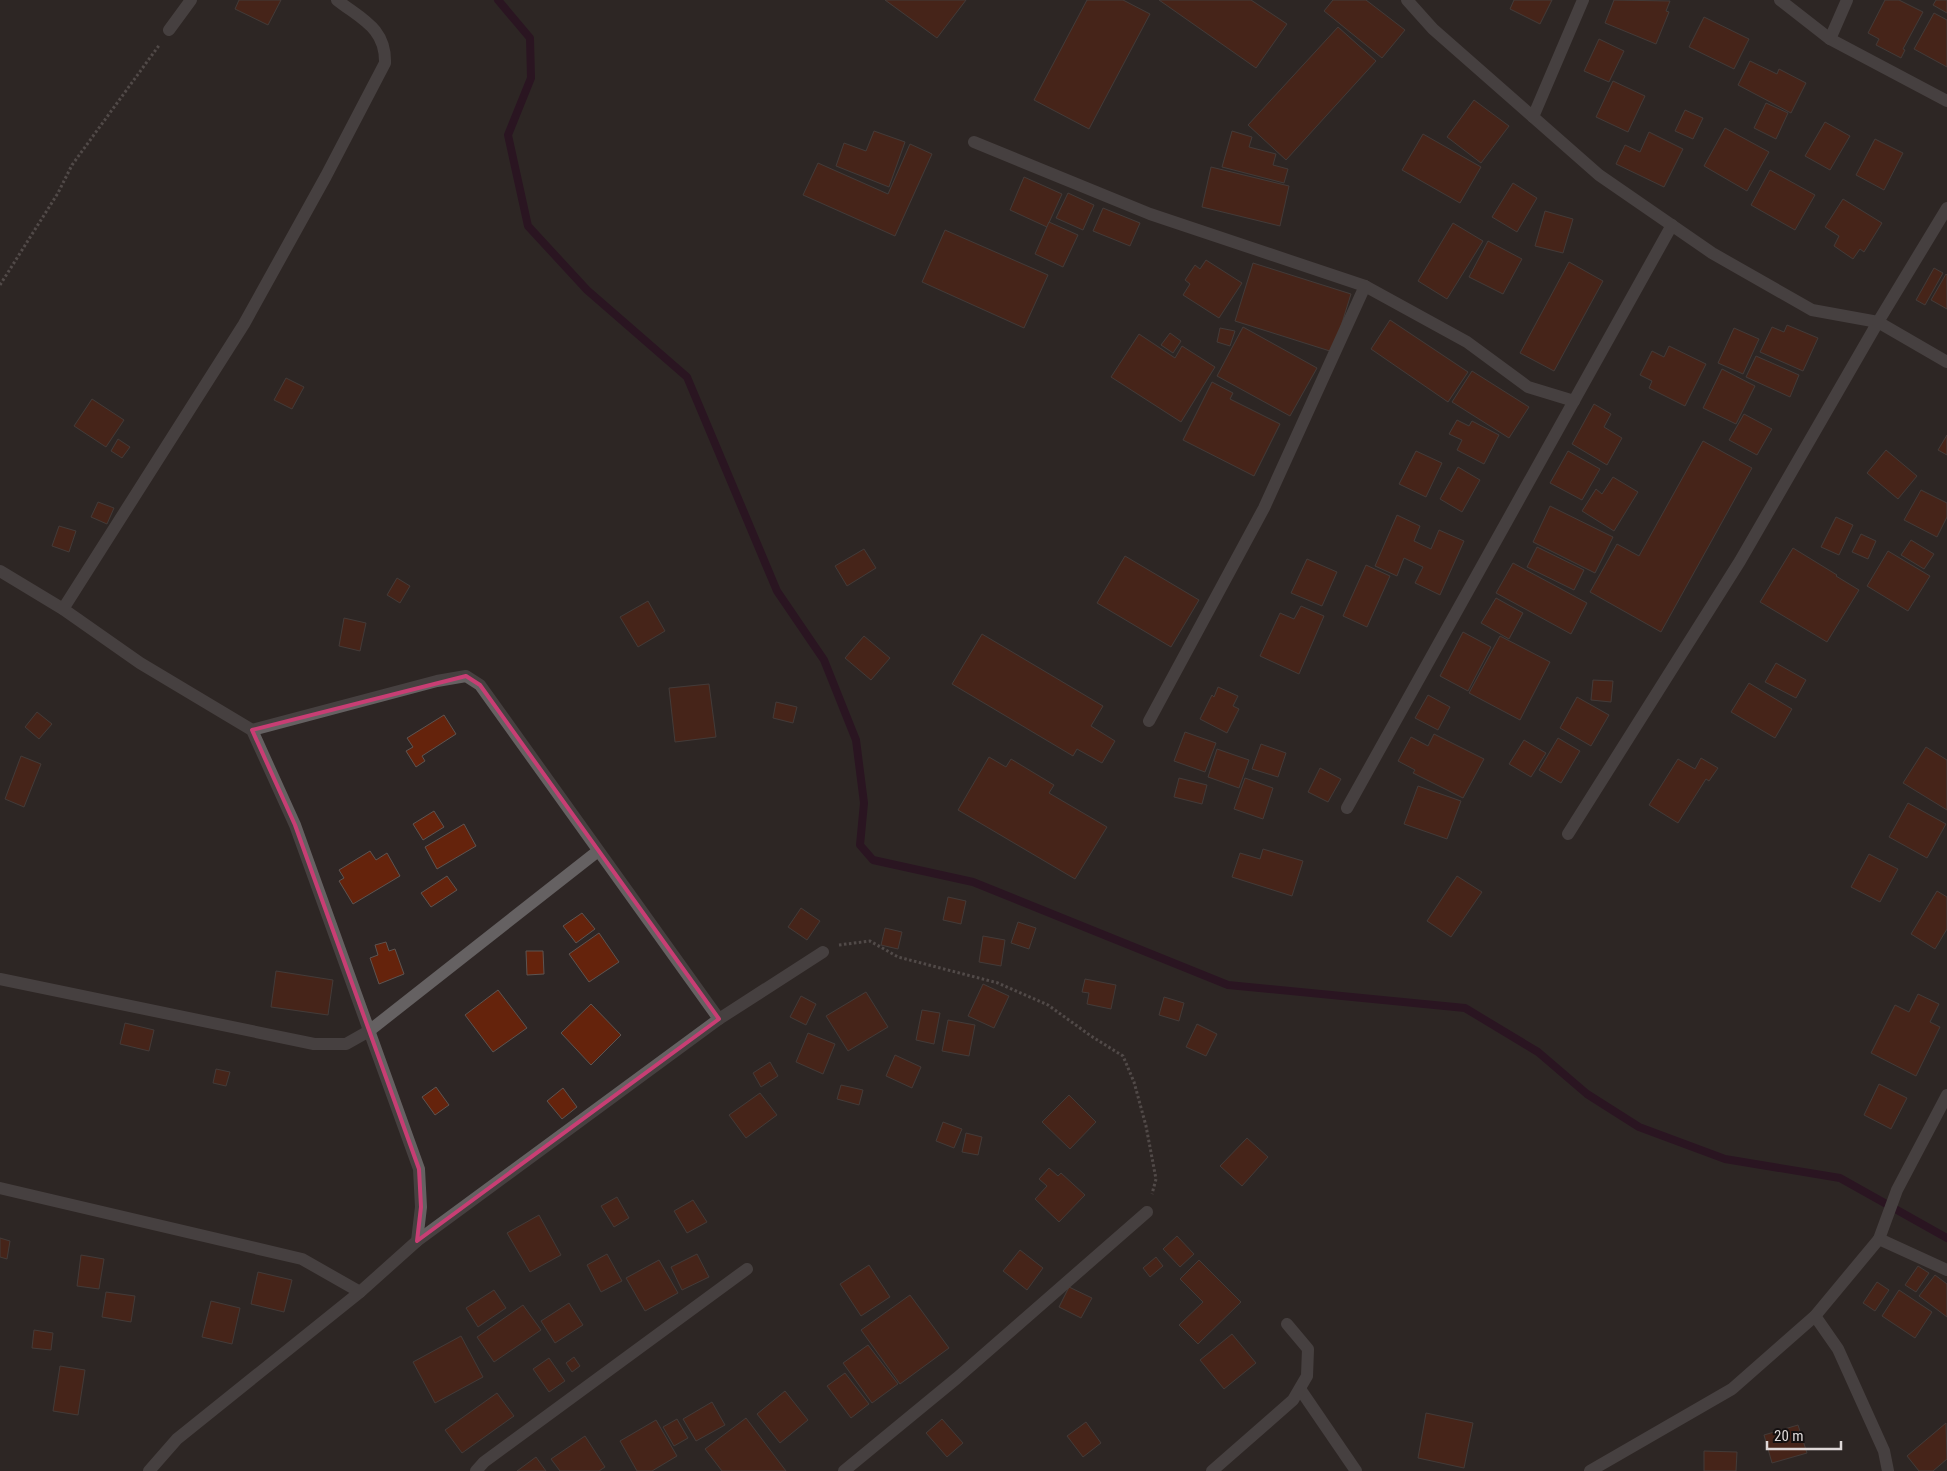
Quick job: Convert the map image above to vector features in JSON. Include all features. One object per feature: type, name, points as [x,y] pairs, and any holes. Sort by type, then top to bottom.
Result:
[{"type":"street","points":[[169,30],[191,0]]},
{"type":"street","points":[[64,609],[244,324],[326,176],[385,63],[385,49],[379,33],[337,0]]},
{"type":"street","points":[[1407,0],[1433,29],[1599,175],[1712,253],[1812,310],[1878,322],[1947,362]]},
{"type":"street","points":[[1533,117],[1582,0]]},
{"type":"street","points":[[1780,0],[1830,40],[1947,100]]},
{"type":"street","points":[[1830,40],[1847,0]]},
{"type":"street","points":[[974,142],[1150,214],[1365,286],[1467,342],[1528,387],[1574,401]]},
{"type":"street","points":[[1568,834],[1740,561],[1878,322],[1947,208]]},
{"type":"street","points":[[1347,808],[1672,225]]},
{"type":"street","points":[[1149,722],[1264,508],[1365,286]]},
{"type":"street","points":[[0,571],[64,609],[140,663],[252,730],[295,825],[419,1169],[421,1207],[417,1241]]},
{"type":"street","points":[[252,730],[437,681],[466,676],[480,685],[719,1019]]},
{"type":"street","points":[[0,979],[314,1044],[346,1044],[369,1031],[598,851]]},
{"type":"street","points":[[150,1471],[177,1439],[360,1292],[417,1241],[719,1019],[822,952]]},
{"type":"street","points":[[1590,1471],[1732,1389],[1815,1316],[1879,1239],[1884,1221],[1898,1190],[1947,1096]]},
{"type":"street","points":[[0,1188],[302,1259],[360,1292]]},
{"type":"street","points":[[844,1471],[957,1378],[1147,1212]]},
{"type":"street","points":[[1879,1239],[1947,1270]]},
{"type":"street","points":[[476,1471],[484,1462],[747,1269]]},
{"type":"street","points":[[1815,1316],[1838,1349],[1884,1451],[1888,1471]]},
{"type":"street","points":[[1212,1471],[1293,1400],[1307,1376],[1308,1349],[1287,1324]]},
{"type":"street","points":[[1300,1389],[1356,1471]]},
{"type":"path","points":[[0,285],[58,193],[72,166],[169,30]]},
{"type":"path","points":[[822,952],[844,943],[870,941],[898,957],[998,983],[1048,1005],[1123,1056],[1134,1082],[1146,1126],[1156,1179],[1147,1212]]},
{"type":"highlighted area","points":[[466,676],[480,685],[719,1019],[417,1241],[421,1207],[419,1169],[295,825],[252,730]]},
{"type":"building","points":[[239,0],[281,0],[268,25],[235,9]]},
{"type":"building","points":[[885,0],[966,0],[937,38]]},
{"type":"building","points":[[1087,0],[1123,0],[1150,14],[1089,129],[1034,100]]},
{"type":"building","points":[[1159,0],[1251,0],[1287,24],[1256,68]]},
{"type":"building","points":[[1333,0],[1366,0],[1405,30],[1382,58],[1324,11]]},
{"type":"building","points":[[1514,0],[1552,0],[1540,24],[1510,9]]},
{"type":"building","points":[[1614,0],[1670,1],[1666,11],[1669,12],[1656,44],[1605,23]]},
{"type":"building","points":[[1885,0],[1899,0],[1923,12],[1903,49],[1905,50],[1901,58],[1876,45],[1879,39],[1868,33]]},
{"type":"building","points":[[1936,0],[1947,0],[1947,13],[1933,5]]},
{"type":"building","points":[[1934,13],[1947,20],[1947,67],[1914,49]]},
{"type":"building","points":[[1704,17],[1749,39],[1734,69],[1689,47]]},
{"type":"building","points":[[1338,27],[1376,61],[1286,160],[1248,125]]},
{"type":"building","points":[[1599,39],[1624,51],[1609,82],[1584,71]]},
{"type":"building","points":[[1750,61],[1777,74],[1779,69],[1806,83],[1791,113],[1738,85]]},
{"type":"building","points":[[1613,81],[1645,96],[1628,132],[1596,117]]},
{"type":"building","points":[[1474,100],[1509,126],[1481,163],[1447,137]]},
{"type":"building","points":[[1766,103],[1788,113],[1776,139],[1754,128]]},
{"type":"building","points":[[1685,110],[1703,118],[1693,139],[1675,131]]},
{"type":"building","points":[[1825,122],[1850,136],[1830,170],[1805,156]]},
{"type":"building","points":[[1725,128],[1769,152],[1747,191],[1704,166]]},
{"type":"building","points":[[874,131],[905,142],[889,187],[836,166],[844,143],[866,151]]},
{"type":"building","points":[[1232,131],[1252,137],[1249,147],[1276,154],[1273,165],[1288,169],[1284,183],[1222,167]]},
{"type":"building","points":[[1649,132],[1683,149],[1664,187],[1616,164],[1625,145],[1640,152]]},
{"type":"building","points":[[1423,134],[1481,167],[1460,203],[1402,170]]},
{"type":"building","points":[[1875,139],[1903,153],[1884,190],[1856,175]]},
{"type":"building","points":[[910,144],[932,154],[895,236],[803,195],[818,163],[888,194]]},
{"type":"building","points":[[1211,167],[1289,186],[1280,226],[1202,207]]},
{"type":"building","points":[[1770,170],[1815,195],[1795,230],[1751,205]]},
{"type":"building","points":[[1024,177],[1062,194],[1047,227],[1010,210]]},
{"type":"building","points":[[1513,183],[1537,198],[1517,232],[1492,217]]},
{"type":"building","points":[[1068,193],[1094,205],[1083,230],[1056,218]]},
{"type":"building","points":[[1843,199],[1882,223],[1864,252],[1860,249],[1853,259],[1834,246],[1839,236],[1825,227]]},
{"type":"building","points":[[1103,208],[1140,223],[1130,246],[1093,231]]},
{"type":"building","points":[[1545,211],[1573,219],[1563,253],[1535,246]]},
{"type":"building","points":[[1049,222],[1078,235],[1063,267],[1035,254]]},
{"type":"building","points":[[1453,223],[1483,241],[1447,299],[1418,281]]},
{"type":"building","points":[[945,230],[1048,275],[1024,328],[922,282]]},
{"type":"building","points":[[1488,241],[1522,259],[1503,294],[1469,277]]},
{"type":"building","points":[[1206,260],[1242,283],[1219,318],[1183,295],[1190,284],[1185,280],[1195,265],[1200,269]]},
{"type":"building","points":[[1569,262],[1603,281],[1554,371],[1520,353]]},
{"type":"building","points":[[1253,263],[1351,294],[1333,352],[1235,321]]},
{"type":"building","points":[[1934,268],[1943,273],[1925,305],[1916,300]]},
{"type":"building","points":[[1947,275],[1947,309],[1931,300]]},
{"type":"building","points":[[1390,320],[1468,372],[1448,402],[1371,349]]},
{"type":"building","points":[[1787,325],[1818,338],[1803,371],[1760,352],[1772,327],[1784,332]]},
{"type":"building","points":[[1243,327],[1317,368],[1290,416],[1217,376]]},
{"type":"building","points":[[1220,328],[1235,331],[1230,346],[1217,342]]},
{"type":"building","points":[[1734,328],[1759,339],[1743,374],[1718,363]]},
{"type":"building","points":[[1170,333],[1181,341],[1173,353],[1161,345]]},
{"type":"building","points":[[1139,334],[1175,358],[1182,346],[1215,367],[1181,422],[1111,377]]},
{"type":"building","points":[[1669,346],[1706,364],[1685,406],[1649,388],[1652,381],[1640,375],[1652,351],[1664,357]]},
{"type":"building","points":[[1756,356],[1799,375],[1790,397],[1746,377]]},
{"type":"building","points":[[1722,369],[1755,386],[1736,424],[1703,408]]},
{"type":"building","points":[[1472,371],[1529,407],[1509,438],[1452,402]]},
{"type":"building","points":[[286,378],[304,387],[292,409],[274,400]]},
{"type":"building","points":[[1212,382],[1233,393],[1230,399],[1280,424],[1254,476],[1183,440]]},
{"type":"building","points":[[92,399],[124,420],[106,447],[74,426]]},
{"type":"building","points":[[1594,404],[1611,414],[1604,427],[1622,438],[1607,465],[1572,444]]},
{"type":"building","points":[[1744,414],[1772,429],[1757,455],[1729,440]]},
{"type":"building","points":[[1457,420],[1469,426],[1472,421],[1499,435],[1484,464],[1457,450],[1462,440],[1449,434]]},
{"type":"building","points":[[1947,435],[1947,455],[1938,450]]},
{"type":"building","points":[[118,439],[130,447],[122,458],[111,451]]},
{"type":"building","points":[[1703,441],[1752,468],[1661,632],[1590,592],[1617,544],[1639,556]]},
{"type":"building","points":[[1886,450],[1917,476],[1898,499],[1867,473]]},
{"type":"building","points":[[1416,451],[1442,463],[1426,497],[1399,484]]},
{"type":"building","points":[[1568,451],[1600,469],[1582,500],[1550,483]]},
{"type":"building","points":[[1458,467],[1480,480],[1462,512],[1440,499]]},
{"type":"building","points":[[1613,477],[1638,492],[1614,531],[1582,511],[1596,489],[1602,494]]},
{"type":"building","points":[[1921,490],[1947,503],[1947,517],[1937,537],[1904,520]]},
{"type":"building","points":[[98,502],[114,508],[107,524],[91,517]]},
{"type":"building","points":[[1550,506],[1613,537],[1595,573],[1533,542]]},
{"type":"building","points":[[1397,515],[1420,526],[1414,541],[1431,549],[1439,530],[1464,541],[1440,595],[1415,583],[1423,567],[1404,558],[1397,576],[1375,566]]},
{"type":"building","points":[[1836,517],[1853,525],[1839,555],[1821,547]]},
{"type":"building","points":[[59,526],[76,531],[69,552],[52,546]]},
{"type":"building","points":[[1861,534],[1876,541],[1868,559],[1852,552]]},
{"type":"building","points":[[1911,540],[1934,554],[1924,569],[1901,555]]},
{"type":"building","points":[[1537,547],[1584,570],[1574,590],[1527,567]]},
{"type":"building","points":[[1793,548],[1859,590],[1827,642],[1760,602]]},
{"type":"building","points":[[864,549],[876,568],[847,586],[835,566]]},
{"type":"building","points":[[1888,551],[1930,576],[1908,611],[1867,586]]},
{"type":"building","points":[[1125,556],[1199,600],[1171,647],[1097,603]]},
{"type":"building","points":[[1307,559],[1337,572],[1322,606],[1291,593]]},
{"type":"building","points":[[1513,563],[1587,603],[1571,634],[1496,593]]},
{"type":"building","points":[[1366,565],[1390,576],[1367,627],[1343,616]]},
{"type":"building","points":[[397,578],[410,586],[400,603],[387,595]]},
{"type":"building","points":[[1496,598],[1523,613],[1509,639],[1481,623]]},
{"type":"building","points":[[648,601],[665,631],[638,647],[620,617]]},
{"type":"building","points":[[1301,606],[1324,616],[1299,674],[1260,656],[1280,613],[1294,619]]},
{"type":"building","points":[[344,618],[366,623],[360,651],[339,646]]},
{"type":"building","points":[[1463,632],[1491,647],[1468,691],[1440,676]]},
{"type":"building","points":[[982,634],[1103,706],[1091,726],[1115,741],[1102,763],[1077,749],[1073,756],[952,684]]},
{"type":"building","points":[[864,636],[890,658],[871,680],[845,658]]},
{"type":"building","points":[[1500,636],[1550,662],[1520,720],[1469,693]]},
{"type":"building","points":[[1776,663],[1806,680],[1796,698],[1765,682]]},
{"type":"building","points":[[1593,680],[1613,681],[1611,702],[1591,700]]},
{"type":"building","points":[[1749,683],[1792,709],[1775,738],[1731,712]]},
{"type":"building","points":[[709,684],[716,737],[675,742],[669,688]]},
{"type":"building","points":[[1218,687],[1238,696],[1233,706],[1239,709],[1227,733],[1200,719]]},
{"type":"building","points":[[1428,695],[1450,707],[1438,730],[1415,718]]},
{"type":"building","points":[[1577,697],[1609,715],[1591,746],[1560,728]]},
{"type":"building","points":[[776,702],[797,707],[793,723],[773,718]]},
{"type":"building","points":[[37,712],[52,724],[39,739],[25,727]]},
{"type":"building","points":[[444,715],[456,734],[422,756],[425,761],[416,767],[406,751],[413,747],[407,738]]},
{"type":"building","points":[[1185,732],[1216,743],[1205,772],[1174,761]]},
{"type":"building","points":[[1434,734],[1484,759],[1463,798],[1413,773],[1415,770],[1398,761],[1411,737],[1428,746]]},
{"type":"building","points":[[1558,738],[1580,751],[1561,783],[1539,770]]},
{"type":"building","points":[[1524,740],[1546,753],[1531,777],[1509,764]]},
{"type":"building","points":[[1261,744],[1286,753],[1278,777],[1252,769]]},
{"type":"building","points":[[1926,747],[1947,760],[1947,810],[1903,783]]},
{"type":"building","points":[[1217,749],[1249,760],[1239,788],[1208,777]]},
{"type":"building","points":[[21,756],[41,764],[24,807],[5,799]]},
{"type":"building","points":[[989,757],[1006,767],[1011,759],[1054,785],[1049,793],[1107,827],[1075,879],[958,810]]},
{"type":"building","points":[[1701,758],[1718,768],[1709,781],[1706,779],[1678,823],[1649,805],[1678,759],[1695,769]]},
{"type":"building","points":[[1320,768],[1341,779],[1328,802],[1308,792]]},
{"type":"building","points":[[1179,778],[1207,785],[1202,804],[1174,797]]},
{"type":"building","points":[[1245,778],[1273,788],[1263,819],[1234,809]]},
{"type":"building","points":[[1418,786],[1461,801],[1447,839],[1404,824]]},
{"type":"building","points":[[1908,803],[1946,824],[1927,858],[1889,837]]},
{"type":"building","points":[[434,811],[444,827],[423,840],[413,824]]},
{"type":"building","points":[[464,824],[476,846],[437,869],[425,847]]},
{"type":"building","points":[[1263,849],[1303,861],[1292,896],[1232,877],[1240,853],[1260,859]]},
{"type":"building","points":[[370,851],[376,860],[387,853],[400,876],[353,904],[339,881],[344,878],[339,870]]},
{"type":"building","points":[[1869,854],[1898,869],[1880,902],[1851,887]]},
{"type":"building","points":[[447,876],[457,890],[431,907],[421,893]]},
{"type":"building","points":[[1457,876],[1482,892],[1451,937],[1427,921]]},
{"type":"building","points":[[1937,891],[1947,897],[1947,929],[1935,949],[1911,934]]},
{"type":"building","points":[[948,897],[966,901],[961,924],[943,920]]},
{"type":"building","points":[[801,908],[820,921],[807,940],[788,927]]},
{"type":"building","points":[[582,913],[595,929],[576,943],[563,926]]},
{"type":"building","points":[[1018,922],[1036,928],[1029,949],[1011,943]]},
{"type":"building","points":[[885,928],[902,932],[898,949],[881,945]]},
{"type":"building","points":[[599,933],[619,962],[589,982],[569,954]]},
{"type":"building","points":[[983,936],[1005,940],[1001,966],[979,962]]},
{"type":"building","points":[[386,942],[389,951],[395,949],[404,974],[379,984],[370,958],[378,955],[375,945]]},
{"type":"building","points":[[526,951],[543,951],[544,974],[527,975]]},
{"type":"building","points":[[276,971],[333,980],[328,1015],[271,1007]]},
{"type":"building","points":[[1085,979],[1116,985],[1111,1009],[1087,1004],[1089,993],[1082,992]]},
{"type":"building","points":[[983,984],[1009,996],[994,1028],[968,1016]]},
{"type":"building","points":[[498,990],[527,1028],[493,1052],[465,1015]]},
{"type":"building","points":[[866,992],[888,1027],[848,1051],[826,1016]]},
{"type":"building","points":[[1918,994],[1939,1004],[1930,1022],[1940,1027],[1916,1076],[1871,1053],[1895,1005],[1909,1012]]},
{"type":"building","points":[[801,996],[816,1004],[806,1025],[790,1017]]},
{"type":"building","points":[[1164,997],[1184,1003],[1179,1021],[1159,1015]]},
{"type":"building","points":[[591,1004],[621,1035],[591,1065],[561,1033]]},
{"type":"building","points":[[922,1010],[940,1013],[934,1044],[916,1040]]},
{"type":"building","points":[[948,1020],[975,1025],[969,1056],[942,1051]]},
{"type":"building","points":[[125,1023],[154,1030],[149,1051],[120,1044]]},
{"type":"building","points":[[1197,1024],[1217,1034],[1206,1056],[1186,1047]]},
{"type":"building","points":[[808,1033],[835,1044],[823,1074],[796,1062]]},
{"type":"building","points":[[895,1055],[921,1067],[912,1088],[886,1076]]},
{"type":"building","points":[[770,1062],[778,1076],[761,1087],[753,1073]]},
{"type":"building","points":[[216,1069],[230,1072],[226,1086],[213,1083]]},
{"type":"building","points":[[1879,1084],[1907,1098],[1891,1129],[1864,1115]]},
{"type":"building","points":[[841,1085],[863,1090],[859,1105],[837,1099]]},
{"type":"building","points":[[436,1087],[449,1105],[435,1115],[422,1097]]},
{"type":"building","points":[[563,1088],[577,1107],[562,1119],[547,1101]]},
{"type":"building","points":[[760,1093],[777,1115],[746,1138],[729,1115]]},
{"type":"building","points":[[1069,1095],[1096,1122],[1070,1149],[1042,1122]]},
{"type":"building","points":[[943,1122],[962,1129],[954,1148],[936,1141]]},
{"type":"building","points":[[966,1133],[982,1137],[978,1155],[962,1152]]},
{"type":"building","points":[[1247,1138],[1268,1157],[1242,1186],[1220,1166]]},
{"type":"building","points":[[1049,1168],[1058,1176],[1061,1173],[1085,1195],[1059,1222],[1035,1199],[1047,1186],[1039,1179]]},
{"type":"building","points":[[617,1197],[629,1218],[614,1227],[601,1206]]},
{"type":"building","points":[[693,1200],[707,1222],[687,1233],[674,1211]]},
{"type":"building","points":[[539,1215],[561,1255],[530,1272],[507,1233]]},
{"type":"building","points":[[1177,1236],[1194,1254],[1180,1267],[1163,1249]]},
{"type":"building","points":[[0,1238],[10,1241],[7,1259],[0,1257]]},
{"type":"building","points":[[1020,1250],[1043,1268],[1027,1290],[1003,1271]]},
{"type":"building","points":[[607,1254],[622,1281],[601,1292],[587,1265]]},
{"type":"building","points":[[697,1254],[709,1277],[682,1290],[671,1267]]},
{"type":"building","points":[[81,1255],[104,1259],[99,1289],[77,1286]]},
{"type":"building","points":[[1156,1257],[1163,1266],[1150,1277],[1143,1268]]},
{"type":"building","points":[[659,1260],[678,1293],[645,1311],[626,1278]]},
{"type":"building","points":[[1199,1260],[1241,1302],[1198,1344],[1179,1325],[1203,1302],[1180,1279]]},
{"type":"building","points":[[869,1265],[890,1297],[861,1316],[840,1284]]},
{"type":"building","points":[[1918,1266],[1929,1273],[1916,1292],[1905,1285]]},
{"type":"building","points":[[258,1272],[292,1280],[284,1312],[251,1304]]},
{"type":"building","points":[[1935,1275],[1947,1284],[1947,1317],[1919,1296]]},
{"type":"building","points":[[1877,1282],[1889,1290],[1875,1311],[1863,1303]]},
{"type":"building","points":[[1069,1287],[1092,1298],[1081,1318],[1059,1307]]},
{"type":"building","points":[[494,1290],[506,1308],[478,1327],[466,1308]]},
{"type":"building","points":[[1899,1290],[1932,1312],[1915,1338],[1882,1316]]},
{"type":"building","points":[[106,1292],[135,1296],[131,1322],[102,1317]]},
{"type":"building","points":[[910,1295],[949,1348],[900,1384],[861,1330]]},
{"type":"building","points":[[211,1301],[240,1308],[232,1344],[202,1337]]},
{"type":"building","points":[[569,1303],[583,1325],[555,1343],[541,1321]]},
{"type":"building","points":[[523,1305],[541,1330],[494,1362],[477,1337]]},
{"type":"building","points":[[34,1330],[53,1333],[51,1350],[32,1348]]},
{"type":"building","points":[[1232,1334],[1256,1363],[1224,1389],[1200,1360]]},
{"type":"building","points":[[461,1336],[483,1377],[435,1403],[413,1362]]},
{"type":"building","points":[[868,1345],[898,1384],[872,1403],[843,1363]]},
{"type":"building","points":[[574,1357],[580,1366],[572,1372],[566,1363]]},
{"type":"building","points":[[549,1358],[565,1381],[549,1392],[533,1369]]},
{"type":"building","points":[[60,1366],[85,1370],[78,1415],[53,1411]]},
{"type":"building","points":[[845,1373],[869,1404],[851,1418],[827,1386]]},
{"type":"building","points":[[785,1391],[808,1420],[780,1443],[757,1414]]},
{"type":"building","points":[[497,1393],[514,1416],[462,1453],[445,1430]]},
{"type":"building","points":[[712,1402],[725,1425],[696,1441],[683,1419]]},
{"type":"building","points":[[1426,1413],[1473,1423],[1464,1468],[1418,1458]]},
{"type":"building","points":[[746,1418],[786,1471],[722,1471],[705,1449]]},
{"type":"building","points":[[677,1419],[688,1438],[674,1446],[663,1427]]},
{"type":"building","points":[[942,1419],[963,1443],[947,1457],[926,1433]]},
{"type":"building","points":[[656,1420],[677,1456],[652,1471],[637,1471],[620,1441]]},
{"type":"building","points":[[1086,1422],[1101,1443],[1083,1457],[1067,1436]]},
{"type":"building","points":[[1946,1423],[1947,1459],[1933,1471],[1919,1471],[1907,1456]]},
{"type":"building","points":[[1798,1425],[1807,1453],[1772,1463],[1764,1435]]},
{"type":"building","points":[[585,1436],[605,1467],[599,1471],[560,1471],[551,1459]]},
{"type":"building","points":[[1704,1451],[1737,1452],[1736,1471],[1704,1471]]},
{"type":"building","points":[[536,1457],[546,1471],[517,1471]]},
{"type":"waterway","points":[[498,0],[530,38],[531,78],[508,135],[528,226],[587,290],[687,377],[777,591],[824,660],[856,740],[864,803],[860,845],[873,860],[973,882],[1228,985],[1465,1008],[1538,1052],[1587,1094],[1639,1127],[1725,1159],[1840,1178],[1947,1238]]}]
